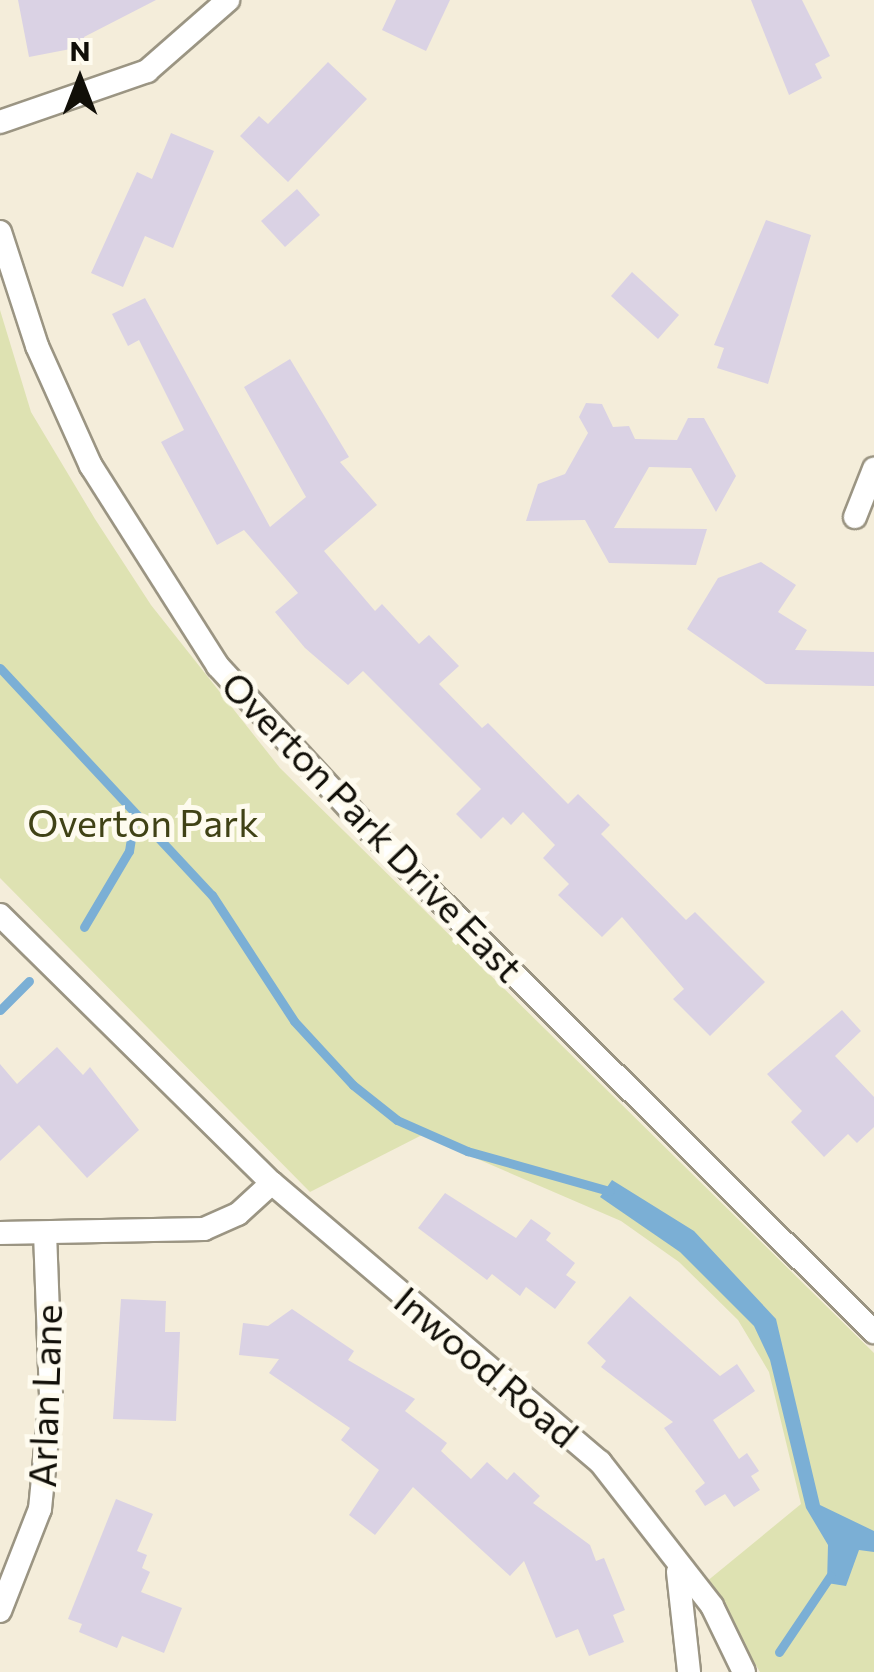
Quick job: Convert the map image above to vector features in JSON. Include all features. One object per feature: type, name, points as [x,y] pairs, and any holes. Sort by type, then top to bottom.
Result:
[{"type":"street","points":[[0,122],[132,79],[175,52],[228,0]]},
{"type":"street","name":"Overton Park Drive East","points":[[0,232],[38,346],[100,483],[218,666],[370,831],[874,1332]]},
{"type":"street","points":[[855,517],[874,470]]},
{"type":"street","name":"Inwood Road","points":[[0,915],[272,1183],[600,1462],[678,1572],[712,1606],[744,1672]]},
{"type":"street","points":[[0,1233],[204,1229],[238,1214],[272,1183]]},
{"type":"street","name":"Arlan Lane","points":[[0,1611],[40,1508],[51,1396],[45,1233]]},
{"type":"street","name":"Inwood Road","points":[[678,1572],[689,1672]]},
{"type":"green space","name":"Overton Park","points":[[0,310],[31,412],[95,519],[151,605],[280,768],[874,1353],[874,1672],[760,1672],[706,1582],[801,1504],[769,1372],[738,1320],[679,1262],[621,1221],[422,1135],[310,1192],[0,878]]},
{"type":"water","points":[[612,1180],[694,1231],[776,1319],[820,1505],[874,1531],[874,1552],[859,1550],[846,1586],[827,1583],[828,1545],[806,1508],[770,1360],[754,1326],[680,1252],[600,1197]]},
{"type":"building","points":[[18,0],[156,0],[84,37],[86,46],[29,57]]},
{"type":"building","points":[[396,0],[450,0],[426,51],[382,30]]},
{"type":"building","points":[[751,0],[802,0],[830,56],[815,64],[822,78],[789,95]]},
{"type":"building","points":[[328,62],[367,99],[288,182],[240,136],[259,116],[268,124]]},
{"type":"building","points":[[171,133],[214,151],[173,248],[145,236],[123,287],[91,273],[137,172],[152,179]]},
{"type":"building","points":[[297,189],[320,215],[285,247],[261,221]]},
{"type":"building","points":[[766,220],[811,235],[768,384],[717,368],[724,348],[714,345]]},
{"type":"building","points":[[632,272],[679,315],[658,339],[611,296]]},
{"type":"building","points":[[145,298],[270,527],[306,497],[244,387],[290,359],[349,457],[340,462],[377,505],[324,551],[375,611],[382,604],[419,644],[429,635],[459,666],[439,684],[482,728],[488,723],[568,804],[578,794],[610,825],[601,834],[686,920],[695,912],[765,982],[710,1036],[673,999],[684,989],[622,917],[602,937],[558,895],[569,884],[543,858],[555,845],[523,812],[511,825],[503,817],[481,839],[456,814],[481,789],[363,671],[348,685],[305,648],[275,612],[298,593],[244,530],[217,545],[161,442],[184,430],[139,340],[128,346],[112,314]]},
{"type":"building","points":[[586,403],[602,404],[613,427],[629,426],[635,439],[677,440],[688,418],[704,418],[736,476],[716,512],[691,468],[649,467],[614,528],[707,529],[696,565],[609,563],[585,520],[526,521],[538,484],[565,474],[588,433],[579,417]]},
{"type":"building","points":[[761,562],[796,585],[778,612],[807,630],[795,650],[874,652],[874,686],[766,684],[687,629],[718,578]]},
{"type":"building","points":[[842,1010],[861,1031],[835,1056],[874,1097],[874,1127],[857,1143],[848,1134],[824,1157],[791,1122],[802,1111],[767,1074]]},
{"type":"building","points":[[57,1047],[83,1075],[90,1067],[139,1130],[87,1178],[39,1125],[0,1161],[0,1064],[17,1084]]},
{"type":"building","points":[[445,1193],[516,1238],[531,1219],[551,1233],[546,1240],[575,1263],[566,1275],[576,1282],[555,1309],[526,1287],[520,1296],[492,1274],[487,1280],[418,1228]]},
{"type":"building","points":[[630,1296],[720,1376],[737,1364],[755,1391],[713,1420],[739,1459],[747,1453],[759,1471],[751,1476],[760,1490],[734,1507],[725,1494],[705,1506],[695,1491],[705,1483],[664,1428],[673,1422],[601,1367],[606,1361],[587,1343]]},
{"type":"building","points":[[121,1299],[166,1301],[165,1332],[180,1332],[176,1421],[113,1419]]},
{"type":"building","points":[[292,1309],[354,1351],[348,1360],[415,1399],[405,1411],[447,1443],[441,1451],[471,1479],[487,1462],[507,1480],[514,1472],[540,1496],[533,1503],[590,1545],[596,1561],[604,1558],[625,1610],[613,1615],[624,1642],[589,1656],[578,1629],[556,1638],[524,1561],[510,1576],[413,1487],[375,1535],[349,1515],[379,1470],[341,1440],[350,1428],[269,1373],[279,1359],[239,1355],[243,1323],[268,1326]]},
{"type":"building","points":[[116,1499],[153,1514],[137,1551],[147,1555],[142,1568],[150,1572],[141,1592],[182,1608],[164,1653],[122,1636],[117,1648],[79,1632],[82,1624],[68,1619]]},
{"type":"waterway","points":[[0,668],[212,895],[294,1021],[353,1085],[397,1120],[467,1151],[609,1191]]},
{"type":"waterway","points":[[84,927],[129,851],[135,815]]},
{"type":"waterway","points":[[0,1010],[29,981]]},
{"type":"waterway","points":[[779,1652],[830,1576]]}]
